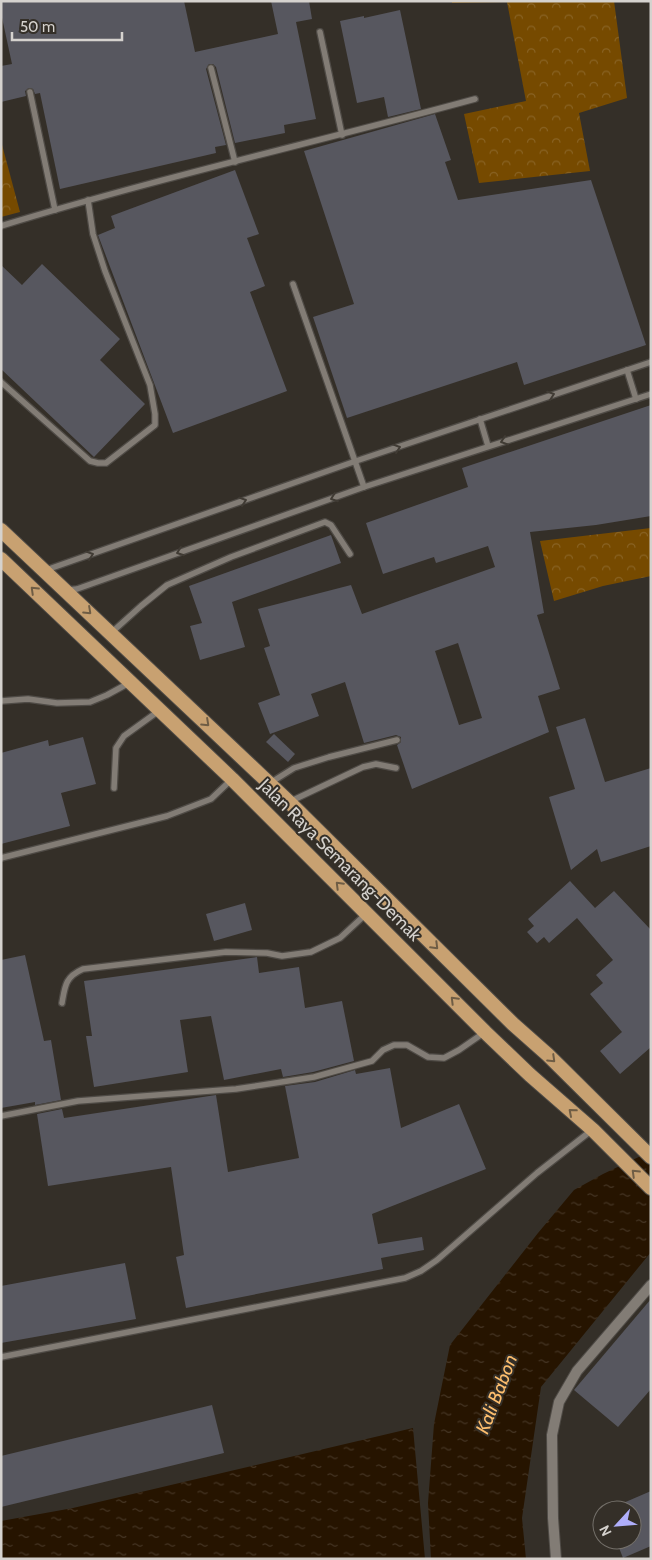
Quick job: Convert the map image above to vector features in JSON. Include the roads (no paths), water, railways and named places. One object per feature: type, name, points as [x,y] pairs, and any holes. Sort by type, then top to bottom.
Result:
[{"type":"highway","name":"Jalan Raya Semarang-Demak","points":[[1,530],[289,802],[651,1157]]},
{"type":"highway","name":"Jalan Raya Semarang-Demak","points":[[1,559],[232,779],[485,1032],[530,1075],[593,1130],[651,1188]]},
{"type":"street","points":[[556,1559],[553,1518],[552,1435],[559,1402],[577,1371],[651,1285]]},
{"type":"lane","points":[[320,32],[342,135]]},
{"type":"lane","points":[[211,68],[235,162]]},
{"type":"lane","points":[[30,92],[55,210]]},
{"type":"lane","points":[[1,226],[88,200],[342,135],[475,98]]},
{"type":"lane","points":[[1,382],[90,461],[106,463],[155,425],[150,385],[102,262],[93,234],[88,200]]},
{"type":"lane","points":[[293,284],[364,487]]},
{"type":"lane","points":[[44,571],[356,461],[651,362]]},
{"type":"lane","points":[[626,370],[636,399]]},
{"type":"lane","points":[[66,590],[77,588],[364,487],[651,394]]},
{"type":"lane","points":[[480,419],[488,446]]},
{"type":"lane","points":[[111,633],[167,586],[230,557],[325,522],[331,525],[350,554]]},
{"type":"lane","points":[[1,701],[28,699],[57,703],[90,702],[107,696],[131,682]]},
{"type":"lane","points":[[114,788],[116,748],[124,736],[160,710]]},
{"type":"lane","points":[[269,783],[294,768],[397,740]]},
{"type":"lane","points":[[289,802],[363,767],[376,764],[396,768]]},
{"type":"lane","points":[[1,858],[166,816],[211,799],[232,779]]},
{"type":"lane","points":[[62,1004],[66,983],[74,973],[91,966],[226,952],[267,953],[282,956],[311,952],[340,938],[367,913]]},
{"type":"lane","points":[[1,1116],[78,1102],[236,1089],[314,1077],[372,1061],[383,1050],[394,1045],[407,1045],[428,1057],[444,1058],[485,1032]]},
{"type":"lane","points":[[1,1357],[405,1278],[437,1260],[537,1173],[593,1130]]},
{"type":"water","name":"Kali Babon","points":[[651,1148],[651,1252],[541,1387],[522,1518],[526,1559],[431,1559],[428,1503],[434,1424],[450,1345],[574,1190],[645,1154]]},
{"type":"water","points":[[413,1428],[425,1559],[1,1559],[1,1521],[73,1508]]}]
